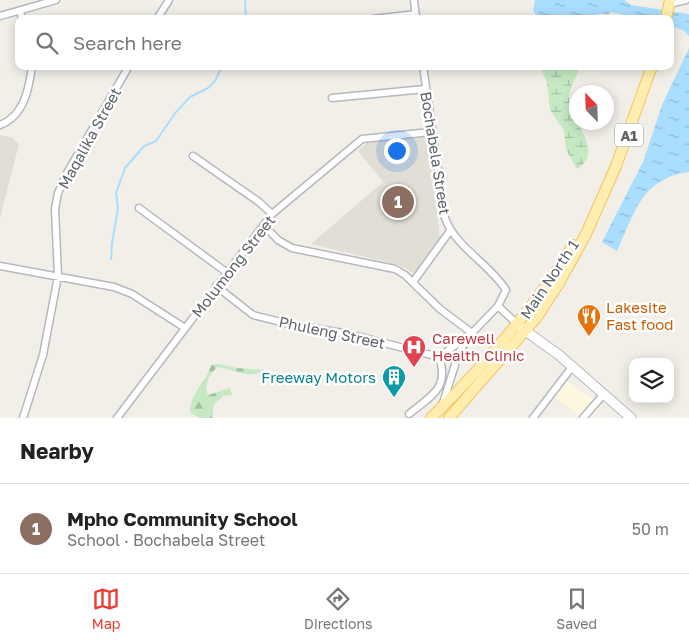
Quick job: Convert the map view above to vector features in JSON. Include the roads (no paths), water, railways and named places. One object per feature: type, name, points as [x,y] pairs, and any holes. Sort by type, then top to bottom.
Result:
[{"type":"main road","name":"Main North 1","points":[[450,418],[559,283],[586,234],[600,202],[632,127],[651,70]]},
{"type":"main road","name":"Main North 1","points":[[431,418],[522,328]]},
{"type":"main road","points":[[522,328],[572,367],[631,418]]},
{"type":"street","points":[[0,16],[56,0]]},
{"type":"street","points":[[160,15],[169,0]]},
{"type":"street","points":[[414,0],[416,15]]},
{"type":"street","points":[[669,4],[686,0]]},
{"type":"street","points":[[20,11],[21,15]]},
{"type":"street","points":[[0,124],[9,121],[22,105],[31,70]]},
{"type":"street","name":"Maqalika Street","points":[[23,418],[43,355],[58,276],[55,209],[58,193],[66,173],[127,70]]},
{"type":"street","name":"Bochabela Street","points":[[423,70],[445,218],[450,231],[478,260],[497,275],[506,290],[498,306]]},
{"type":"street","points":[[332,98],[425,89]]},
{"type":"street","name":"Molumong Street","points":[[117,418],[226,272],[272,214],[362,139],[431,132]]},
{"type":"street","points":[[193,156],[260,202],[272,214]]},
{"type":"street","points":[[139,208],[226,272]]},
{"type":"street","points":[[264,225],[285,246],[395,269],[413,282],[440,309],[472,333]]},
{"type":"street","points":[[413,282],[450,231]]},
{"type":"street","points":[[0,266],[101,284],[132,294],[184,328]]},
{"type":"street","name":"Phuleng Street","points":[[216,286],[253,315],[289,324],[350,334],[439,357]]},
{"type":"street","points":[[442,407],[459,352],[472,333],[498,306],[522,328]]},
{"type":"street","points":[[409,414],[440,387],[444,373],[439,357],[472,333]]},
{"type":"street","points":[[532,418],[572,367]]},
{"type":"street","points":[[583,418],[604,394]]},
{"type":"water","points":[[535,0],[624,0],[631,5],[689,14],[689,36],[683,30],[674,27],[674,15],[626,15],[611,12],[609,14],[595,15],[536,15],[533,10]]},
{"type":"water","points":[[689,48],[689,172],[660,182],[650,190],[635,211],[617,251],[602,242],[643,162],[662,105]]},
{"type":"waterway","points":[[245,0],[246,15]]},
{"type":"waterway","points":[[111,259],[118,208],[116,193],[125,168],[144,146],[156,141],[176,112],[190,97],[208,88],[215,81],[220,70]]},
{"type":"place","name":"Mpho Community School","points":[[398,202]]},
{"type":"place","name":"Lakesite Fast food","points":[[589,337]]},
{"type":"place","name":"Carewell Health Clinic","points":[[414,368]]},
{"type":"place","name":"Freeway Motors","points":[[394,398]]}]
